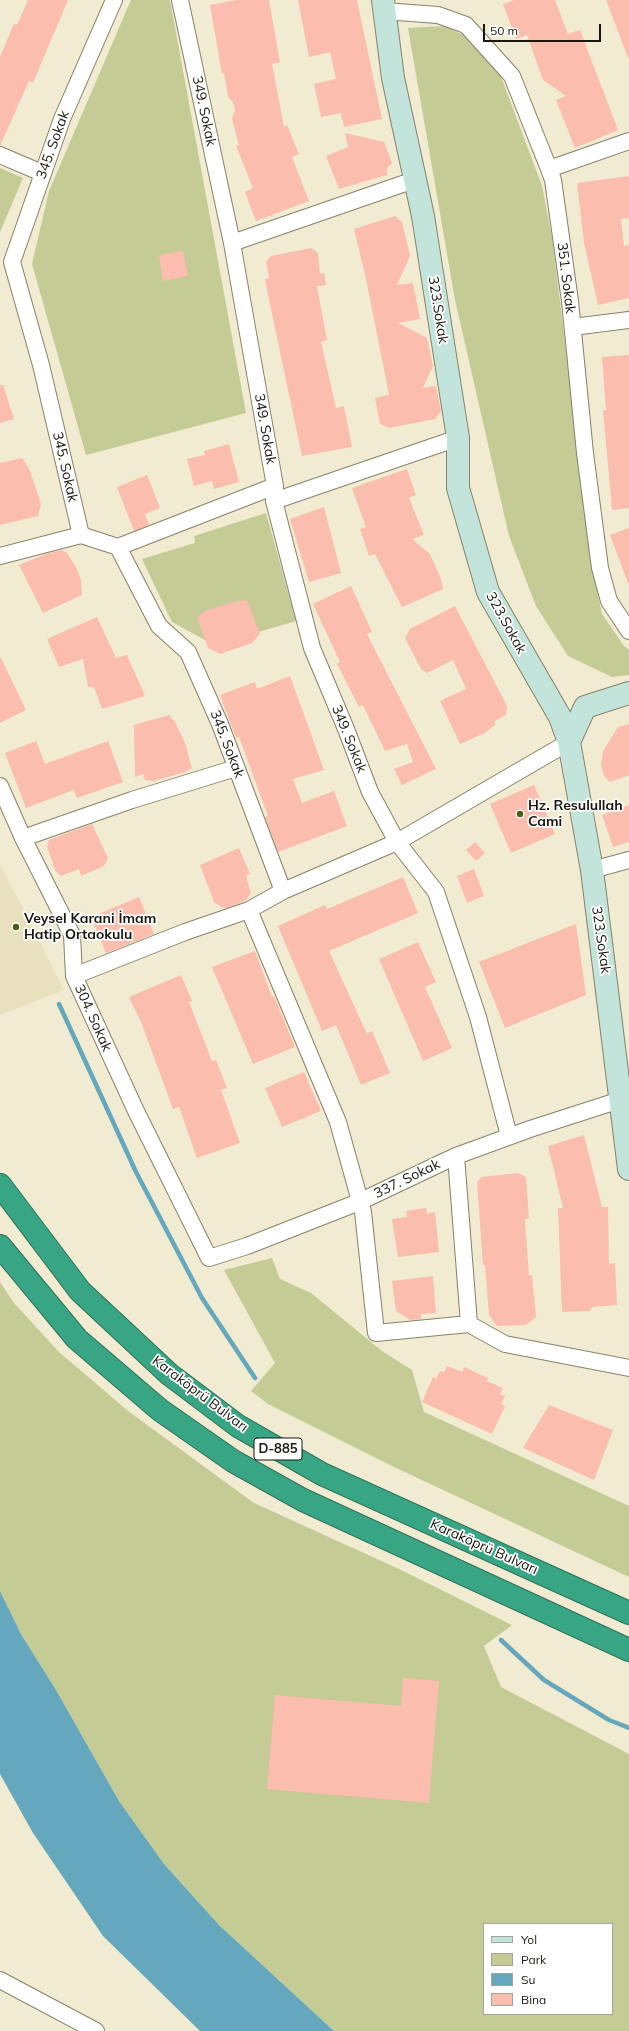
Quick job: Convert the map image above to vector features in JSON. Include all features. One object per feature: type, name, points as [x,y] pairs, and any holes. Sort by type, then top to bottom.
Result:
[{"type":"highway","name":"Karaköprü Bulvarı","points":[[0,1185],[80,1292],[169,1374],[238,1426],[322,1474],[629,1613]]},
{"type":"highway","name":"D-885","points":[[0,1246],[77,1340],[160,1410],[232,1461],[303,1500],[629,1650]]},
{"type":"street","name":"345. Sokak","points":[[81,535],[41,365],[12,262],[62,119],[114,0]]},
{"type":"street","name":"349. Sokak","points":[[180,0],[232,244],[274,493],[312,648],[346,729],[370,792],[397,842],[436,892],[478,1017],[509,1136]]},
{"type":"street","name":"351. Sokak","points":[[383,6],[438,15],[466,25],[512,76],[549,169],[553,180],[572,327],[585,453],[600,568],[609,601],[629,631]]},
{"type":"street","name":"323.Sokak","points":[[383,6],[393,78],[416,180],[458,438],[458,488],[488,592],[560,717],[569,742],[592,870],[629,1169]]},
{"type":"street","points":[[549,169],[629,141]]},
{"type":"street","points":[[0,155],[42,173]]},
{"type":"street","points":[[232,244],[416,180]]},
{"type":"street","points":[[572,327],[629,320]]},
{"type":"street","points":[[0,556],[81,535],[118,547],[274,493],[458,438]]},
{"type":"street","name":"345. Sokak","points":[[118,547],[159,626],[188,652],[220,724],[283,891]]},
{"type":"street","points":[[74,976],[184,932],[250,910],[283,891],[397,842],[569,742],[585,707],[629,693]]},
{"type":"street","points":[[23,838],[132,800],[236,768]]},
{"type":"street","name":"304. Sokak","points":[[0,786],[23,838],[72,935],[74,976],[136,1111],[203,1245]]},
{"type":"street","points":[[592,870],[629,860]]},
{"type":"street","points":[[250,910],[338,1122],[367,1238],[376,1333],[469,1324],[505,1344],[629,1368]]},
{"type":"street","name":"337. Sokak","points":[[203,1245],[209,1258],[247,1246],[359,1202],[456,1156],[509,1136],[620,1100]]},
{"type":"street","points":[[456,1156],[469,1324]]},
{"type":"street","points":[[0,1980],[96,2031]]},
{"type":"shaded area","name":"Veysel Karani İmam Hatip Ortaokulu","points":[[0,864],[64,990],[0,1015]]},
{"type":"green space","points":[[131,0],[170,0],[246,413],[86,455],[32,264],[49,191]]},
{"type":"green space","points":[[445,26],[469,38],[500,74],[542,186],[552,237],[594,575],[602,614],[624,646],[629,650],[629,675],[612,677],[568,656],[536,606],[509,536],[455,300],[408,28]]},
{"type":"green space","points":[[0,168],[23,178],[0,232]]},
{"type":"green space","points":[[266,513],[296,621],[214,645],[172,622],[142,559],[195,543],[194,536]]},
{"type":"green space","points":[[272,1258],[280,1279],[311,1293],[382,1351],[412,1370],[424,1412],[629,1506],[629,1577],[392,1466],[268,1404],[251,1391],[275,1363],[224,1270]]},
{"type":"green space","points":[[0,1282],[14,1303],[59,1352],[128,1411],[254,1503],[399,1569],[512,1625],[484,1646],[501,1687],[629,1754],[629,2031],[334,2031],[219,1925],[164,1864],[119,1801],[56,1690],[21,1634],[0,1591]]},
{"type":"water","points":[[0,1591],[21,1634],[56,1690],[119,1801],[164,1864],[219,1925],[334,2031],[200,2031],[103,1936],[33,1833],[0,1774]]},
{"type":"building","points":[[28,0],[68,0],[33,83],[29,81],[0,146],[0,57],[14,24],[17,25]]},
{"type":"building","points":[[236,0],[269,0],[280,62],[272,64],[284,127],[287,125],[299,154],[292,157],[309,201],[256,221],[245,192],[253,188],[236,146],[239,145],[232,118],[235,111],[233,102],[228,97],[224,73],[222,74],[210,5]]},
{"type":"building","points":[[298,0],[357,0],[382,119],[344,127],[341,113],[321,117],[314,84],[336,79],[330,52],[309,57]]},
{"type":"building","points":[[515,0],[555,0],[568,34],[580,30],[618,130],[575,148],[556,100],[566,96],[543,80],[527,35],[516,39],[503,4]]},
{"type":"building","points":[[606,0],[629,0],[628,58]]},
{"type":"building","points":[[345,133],[384,142],[392,163],[387,168],[387,175],[339,189],[326,156],[348,147]]},
{"type":"building","points":[[629,176],[629,218],[621,219],[624,246],[629,245],[629,298],[598,305],[584,243],[577,183]]},
{"type":"building","points":[[395,216],[402,222],[410,256],[397,285],[413,283],[420,319],[398,323],[427,338],[433,366],[423,388],[436,386],[441,411],[435,419],[389,428],[380,424],[375,398],[389,395],[366,279],[354,229]]},
{"type":"building","points":[[311,248],[318,253],[320,274],[324,273],[326,285],[317,286],[327,340],[321,342],[336,408],[344,406],[352,447],[302,456],[265,279],[269,278],[266,261],[271,256]]},
{"type":"building","points":[[183,251],[188,276],[163,281],[159,255]]},
{"type":"building","points":[[629,355],[629,508],[612,510],[603,410],[606,410],[602,357]]},
{"type":"building","points":[[0,385],[3,385],[14,419],[0,423]]},
{"type":"building","points":[[229,444],[239,482],[214,489],[212,481],[194,486],[187,459],[205,455],[204,451]]},
{"type":"building","points":[[22,458],[29,468],[41,504],[38,516],[0,525],[0,463]]},
{"type":"building","points":[[407,469],[416,495],[409,498],[424,535],[412,539],[430,554],[441,579],[443,589],[402,607],[375,554],[369,556],[360,529],[366,527],[352,488]]},
{"type":"building","points":[[147,475],[160,508],[145,514],[149,525],[134,531],[117,487]]},
{"type":"building","points":[[324,507],[341,573],[309,582],[290,519]]},
{"type":"building","points":[[629,528],[629,583],[628,583],[610,535]]},
{"type":"building","points":[[62,550],[67,553],[76,567],[81,580],[82,595],[43,613],[19,565],[46,554]]},
{"type":"building","points":[[351,586],[372,632],[367,634],[436,769],[402,785],[394,769],[413,762],[407,744],[385,751],[363,705],[359,707],[337,664],[340,662],[313,604]]},
{"type":"building","points":[[247,600],[260,634],[252,643],[220,654],[208,648],[197,617],[205,611],[233,602]]},
{"type":"building","points":[[455,606],[507,706],[506,715],[495,721],[495,725],[485,733],[460,744],[440,701],[466,689],[453,660],[427,673],[421,669],[405,638],[410,629]]},
{"type":"building","points":[[97,617],[116,658],[127,655],[145,696],[102,709],[94,687],[88,687],[83,659],[59,667],[47,639]]},
{"type":"building","points":[[0,656],[26,710],[0,723]]},
{"type":"building","points":[[290,676],[324,770],[293,779],[302,803],[334,791],[347,826],[278,852],[265,817],[268,816],[239,737],[236,738],[220,695],[255,682],[257,689]]},
{"type":"building","points":[[169,715],[175,722],[185,743],[192,768],[183,773],[153,781],[145,780],[143,774],[135,777],[134,725]]},
{"type":"building","points":[[629,724],[629,775],[610,782],[604,776],[601,764],[603,751],[618,727]]},
{"type":"building","points":[[36,741],[45,764],[108,741],[123,782],[77,798],[74,790],[26,808],[5,753]]},
{"type":"building","name":"Hz. Resulullah Cami","points":[[534,785],[555,834],[511,853],[490,804]]},
{"type":"building","points":[[629,805],[629,842],[613,847],[602,815]]},
{"type":"building","points":[[92,824],[108,858],[104,866],[81,876],[79,869],[61,876],[55,870],[47,846],[49,840]]},
{"type":"building","points":[[475,842],[485,853],[476,861],[466,850]]},
{"type":"building","points":[[239,848],[250,874],[246,876],[251,893],[247,899],[240,903],[227,908],[221,907],[214,902],[200,865]]},
{"type":"building","points":[[474,869],[484,896],[467,903],[457,876]]},
{"type":"building","points":[[403,877],[418,913],[329,951],[367,1034],[372,1031],[390,1073],[361,1085],[336,1025],[322,1031],[278,926],[325,905],[327,909]]},
{"type":"building","points":[[139,897],[154,934],[106,953],[91,917]]},
{"type":"building","points":[[576,924],[586,995],[505,1028],[479,962]]},
{"type":"building","points":[[418,942],[436,982],[425,987],[452,1048],[423,1061],[379,959]]},
{"type":"building","points":[[255,951],[272,997],[274,996],[295,1047],[253,1064],[212,967]]},
{"type":"building","points":[[181,975],[192,1001],[189,1002],[212,1061],[216,1060],[227,1088],[221,1090],[240,1143],[197,1158],[179,1107],[173,1109],[141,1022],[129,997]]},
{"type":"building","points":[[304,1072],[321,1111],[282,1127],[265,1088]]},
{"type":"building","points":[[584,1135],[602,1207],[608,1207],[609,1264],[615,1263],[617,1305],[592,1307],[590,1311],[562,1312],[558,1208],[563,1208],[548,1146]]},
{"type":"building","points":[[518,1173],[526,1177],[529,1218],[525,1219],[529,1276],[532,1275],[536,1317],[526,1325],[497,1326],[489,1315],[485,1265],[483,1265],[477,1182],[482,1177]]},
{"type":"building","points":[[426,1208],[427,1214],[435,1212],[439,1252],[398,1257],[392,1219],[407,1217],[406,1211]]},
{"type":"building","points":[[433,1276],[436,1313],[421,1314],[421,1319],[410,1320],[396,1311],[392,1281]]},
{"type":"building","points":[[447,1366],[462,1372],[464,1367],[488,1378],[487,1381],[503,1388],[500,1394],[505,1396],[501,1404],[505,1406],[492,1434],[422,1402],[433,1377],[436,1379],[440,1371],[444,1372]]},
{"type":"building","points":[[549,1405],[613,1430],[594,1480],[523,1448]]},
{"type":"building","points":[[403,1678],[439,1681],[429,1803],[267,1789],[275,1695],[401,1706]]},
{"type":"waterway","points":[[59,1004],[136,1172],[202,1298],[255,1378]]},
{"type":"waterway","points":[[501,1640],[544,1680],[609,1720],[629,1728]]},
{"type":"place","name":"Hz. Resulullah Cami","points":[[520,814]]},
{"type":"place","name":"Veysel Karani İmam Hatip Ortaokulu","points":[[16,927]]}]
